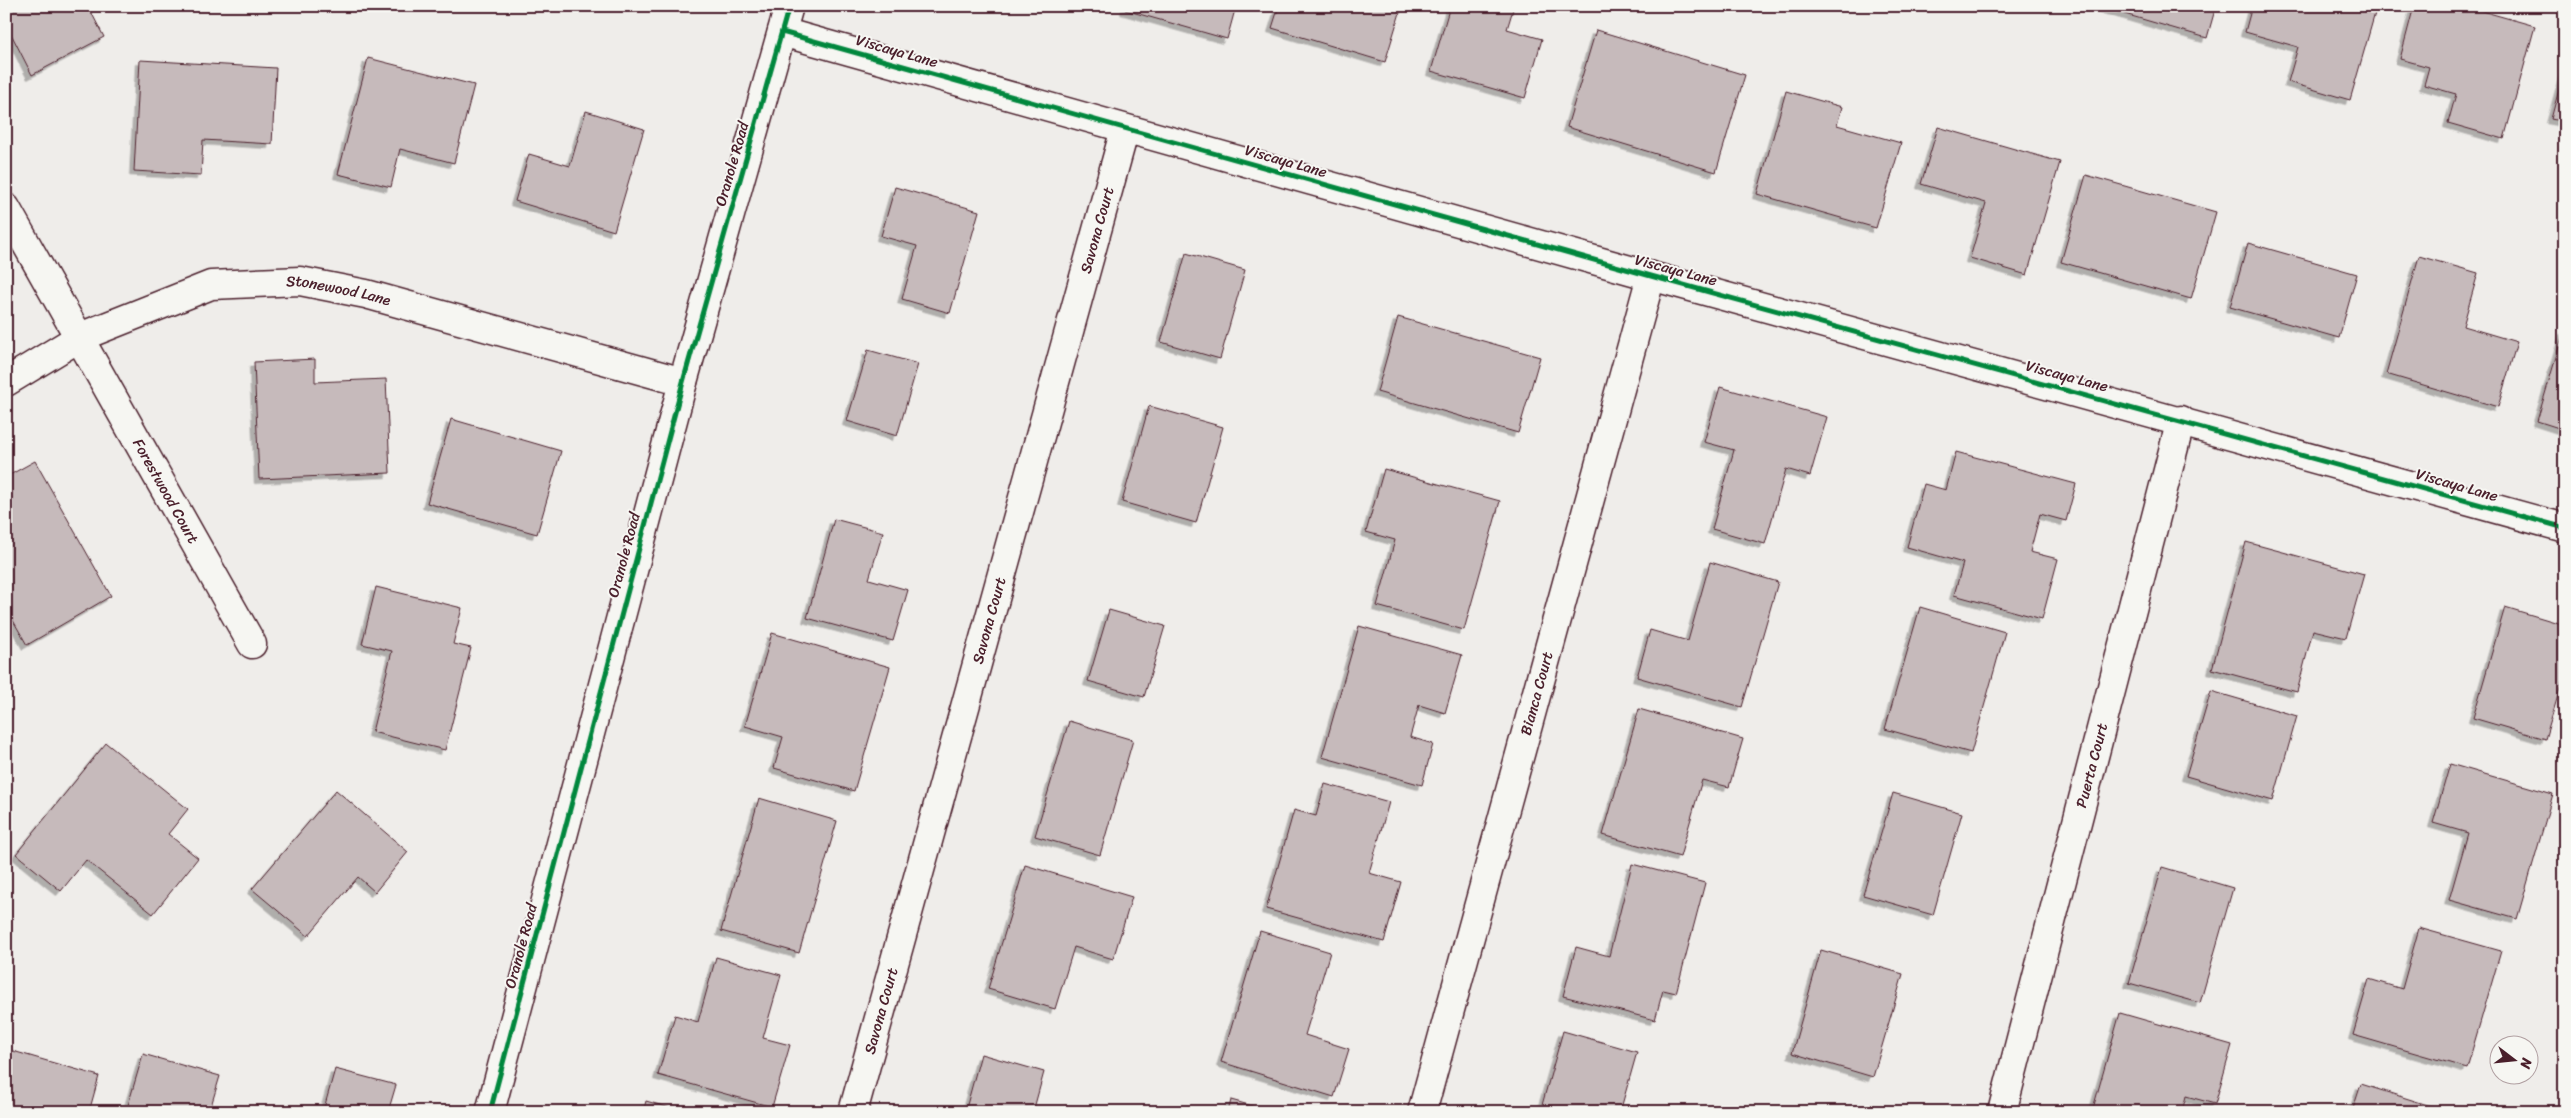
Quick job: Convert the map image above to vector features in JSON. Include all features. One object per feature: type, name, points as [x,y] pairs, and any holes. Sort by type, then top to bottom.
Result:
[{"type":"street","name":"Viscaya Lane","points":[[786,19],[1124,129],[1651,276],[2181,420],[2565,528]]},
{"type":"street","name":"Oranole Road","points":[[490,1112],[683,382],[786,19]]},
{"type":"street","name":"Savona Court","points":[[853,1112],[1124,129]]},
{"type":"street","name":"Forestwood Court","points":[[6,208],[252,644]]},
{"type":"street","name":"Bianca Court","points":[[1422,1112],[1651,276]]},
{"type":"street","name":"Stonewood Lane","points":[[6,382],[80,337],[211,285],[300,281],[366,294],[683,382]]},
{"type":"street","name":"Puerta Court","points":[[2002,1112],[2181,420]]},
{"type":"building","points":[[6,6],[88,6],[104,37],[32,75],[6,24]]},
{"type":"building","points":[[1126,6],[1236,6],[1227,39],[1125,10]]},
{"type":"building","points":[[1279,6],[1402,6],[1385,62],[1272,28]]},
{"type":"building","points":[[1450,6],[1514,6],[1507,29],[1542,39],[1525,98],[1431,71]]},
{"type":"building","points":[[2097,6],[2216,6],[2207,38]]},
{"type":"building","points":[[2252,6],[2377,6],[2350,100],[2288,82],[2298,47],[2245,32]]},
{"type":"building","points":[[2414,6],[2464,6],[2535,26],[2504,139],[2448,123],[2456,94],[2424,85],[2429,67],[2400,59]]},
{"type":"building","points":[[1596,30],[1745,75],[1716,172],[1567,127]]},
{"type":"building","points":[[368,58],[474,85],[454,163],[400,149],[391,187],[338,174]]},
{"type":"building","points":[[140,60],[276,68],[272,144],[203,140],[201,175],[134,171]]},
{"type":"building","points":[[2565,67],[2565,122],[2551,119]]},
{"type":"building","points":[[1786,91],[1842,107],[1837,125],[1901,143],[1876,228],[1757,194]]},
{"type":"building","points":[[586,111],[644,129],[614,231],[515,201],[529,154],[570,166]]},
{"type":"building","points":[[1938,127],[2060,162],[2027,275],[1970,258],[1986,203],[1921,184]]},
{"type":"building","points":[[2086,175],[2216,212],[2191,299],[2061,262]]},
{"type":"building","points":[[895,187],[979,211],[950,313],[902,299],[917,246],[881,236]]},
{"type":"building","points":[[2248,243],[2357,274],[2339,338],[2230,307]]},
{"type":"building","points":[[1186,253],[1245,270],[1220,359],[1161,342]]},
{"type":"building","points":[[2419,256],[2478,273],[2463,326],[2517,342],[2498,407],[2386,374]]},
{"type":"building","points":[[1398,317],[1540,357],[1518,433],[1377,392]]},
{"type":"building","points":[[2565,330],[2565,430],[2537,421]]},
{"type":"building","points":[[868,350],[918,364],[897,436],[847,421]]},
{"type":"building","points":[[315,359],[315,382],[386,379],[390,473],[259,479],[254,362]]},
{"type":"building","points":[[1720,387],[1827,417],[1810,476],[1786,469],[1765,544],[1712,529],[1734,450],[1704,442]]},
{"type":"building","points":[[1149,406],[1223,427],[1196,523],[1122,502]]},
{"type":"building","points":[[451,419],[561,451],[537,534],[427,503]]},
{"type":"building","points":[[1956,452],[2076,484],[2066,521],[2040,514],[2030,552],[2058,559],[2042,619],[1954,595],[1963,563],[1907,547],[1924,484],[1946,490]]},
{"type":"building","points":[[35,461],[111,596],[27,645],[6,608],[6,477]]},
{"type":"building","points":[[1384,469],[1500,501],[1464,630],[1377,606],[1395,540],[1366,532]]},
{"type":"building","points":[[834,519],[883,532],[869,579],[908,590],[893,641],[807,618]]},
{"type":"building","points":[[2246,542],[2364,574],[2346,638],[2313,630],[2297,692],[2212,669]]},
{"type":"building","points":[[1710,562],[1778,582],[1742,707],[1637,677],[1650,630],[1688,641]]},
{"type":"building","points":[[376,587],[462,608],[453,644],[471,648],[445,750],[372,732],[392,651],[362,644]]},
{"type":"building","points":[[1920,607],[2005,632],[1971,753],[1885,729]]},
{"type":"building","points":[[2505,607],[2565,625],[2565,672],[2545,739],[2473,718]]},
{"type":"building","points":[[1109,610],[1165,626],[1144,697],[1088,681]]},
{"type":"building","points":[[1359,626],[1462,655],[1445,713],[1419,705],[1410,737],[1433,744],[1422,785],[1322,757]]},
{"type":"building","points":[[772,633],[890,667],[854,791],[774,768],[783,737],[745,726]]},
{"type":"building","points":[[2211,691],[2297,716],[2273,801],[2186,776]]},
{"type":"building","points":[[1639,709],[1743,739],[1729,787],[1702,780],[1680,857],[1603,835]]},
{"type":"building","points":[[1069,721],[1133,740],[1100,855],[1035,836]]},
{"type":"building","points":[[106,743],[188,809],[168,834],[198,858],[153,914],[86,860],[61,891],[16,854]]},
{"type":"building","points":[[2450,764],[2553,794],[2517,919],[2449,900],[2468,833],[2433,823]]},
{"type":"building","points":[[1325,784],[1389,802],[1369,873],[1401,882],[1384,942],[1266,909],[1294,810],[1316,816]]},
{"type":"building","points":[[336,790],[408,852],[375,892],[358,877],[308,936],[252,889]]},
{"type":"building","points":[[1893,793],[1962,813],[1933,915],[1863,895]]},
{"type":"building","points":[[759,798],[837,821],[799,953],[721,931]]},
{"type":"building","points":[[1632,864],[1705,883],[1676,993],[1663,990],[1655,1020],[1563,996],[1576,947],[1609,956]]},
{"type":"building","points":[[1025,865],[1132,897],[1113,959],[1074,947],[1055,1009],[988,989]]},
{"type":"building","points":[[2162,867],[2233,888],[2200,1003],[2129,983]]},
{"type":"building","points":[[2419,928],[2501,951],[2467,1068],[2353,1035],[2369,979],[2402,989]]},
{"type":"building","points":[[1260,931],[1330,952],[1305,1035],[1349,1049],[1334,1097],[1221,1062]]},
{"type":"building","points":[[1821,950],[1903,974],[1873,1077],[1792,1053]]},
{"type":"building","points":[[716,957],[781,975],[763,1038],[790,1045],[772,1107],[658,1075],[675,1015],[698,1022]]},
{"type":"building","points":[[2120,1013],[2232,1045],[2215,1104],[2186,1096],[2182,1112],[2092,1112]]},
{"type":"building","points":[[1563,1031],[1637,1052],[1620,1112],[1540,1112]]},
{"type":"building","points":[[6,1049],[99,1076],[89,1112],[6,1112]]},
{"type":"building","points":[[143,1054],[220,1076],[211,1106],[232,1112],[126,1112]]},
{"type":"building","points":[[981,1054],[1044,1072],[1033,1112],[965,1112]]},
{"type":"building","points":[[335,1069],[396,1085],[388,1112],[323,1112]]},
{"type":"building","points":[[2361,1084],[2450,1112],[2352,1112]]},
{"type":"building","points":[[1231,1100],[1274,1112],[1228,1112]]},
{"type":"building","points":[[646,1101],[684,1112],[643,1112]]},
{"type":"cycle path","points":[[490,1112],[683,382],[789,6]]},
{"type":"cycle path","points":[[782,32],[1651,276],[2565,528]]}]
